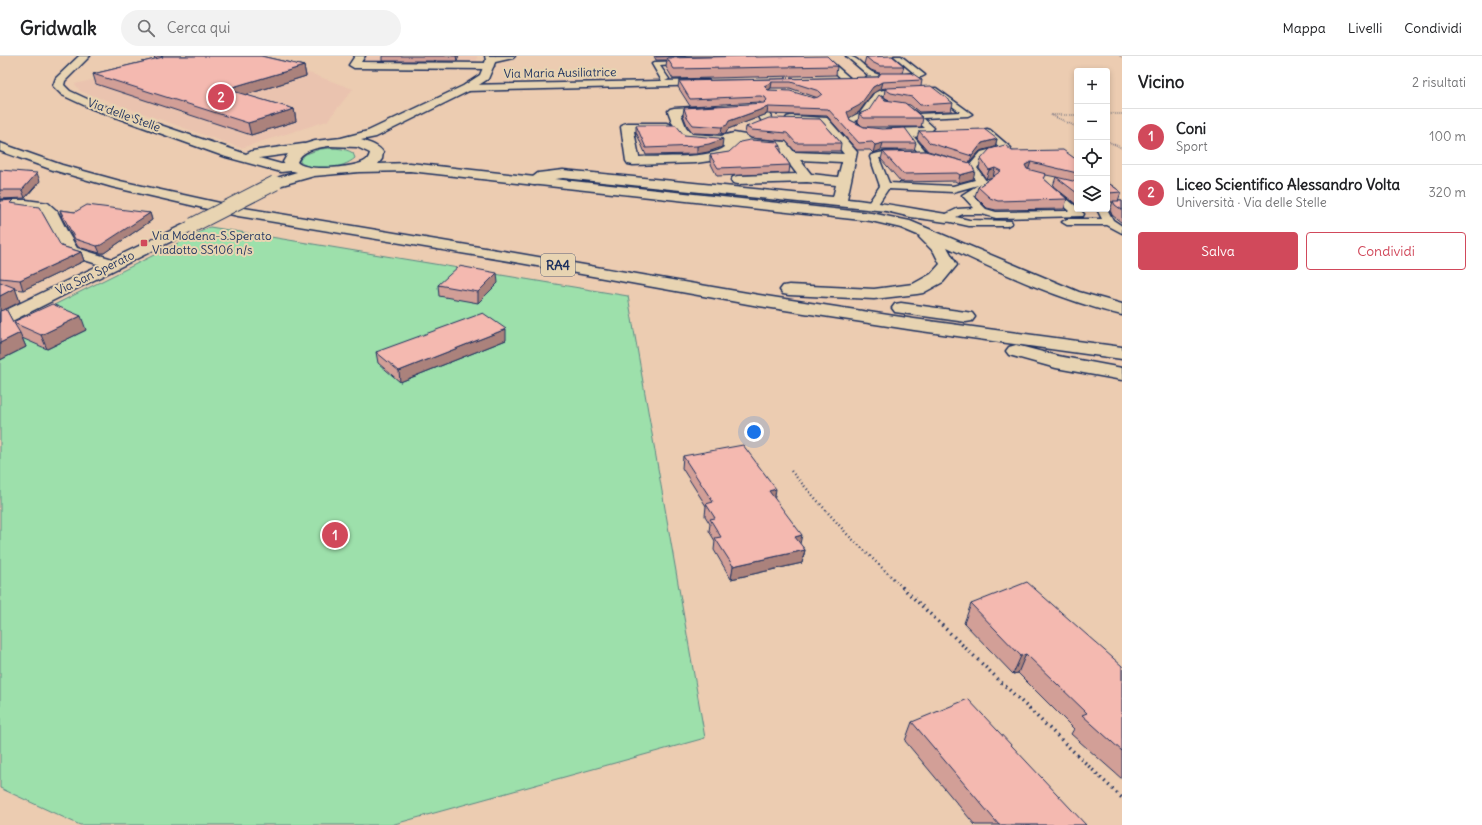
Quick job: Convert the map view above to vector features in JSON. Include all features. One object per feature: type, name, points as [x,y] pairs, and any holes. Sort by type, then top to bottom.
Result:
[{"type":"main road","name":"Via delle Stelle","points":[[85,56],[60,80],[58,86],[66,93],[94,106],[231,154]]},
{"type":"main road","points":[[360,56],[354,65],[490,61],[510,56]]},
{"type":"main road","points":[[231,154],[254,155],[341,142],[373,145],[484,77],[490,61]]},
{"type":"main road","points":[[832,80],[848,80],[870,77]]},
{"type":"main road","name":"Via Maria Ausiliatrice","points":[[467,88],[721,82]]},
{"type":"main road","points":[[763,93],[747,86],[767,120]]},
{"type":"main road","points":[[743,108],[759,107]]},
{"type":"main road","points":[[728,109],[674,111],[680,127],[688,138],[782,145],[807,178]]},
{"type":"main road","points":[[735,141],[733,133],[767,120],[823,120],[851,152],[839,202]]},
{"type":"main road","points":[[680,127],[627,127],[633,161],[702,168],[723,155],[735,141]]},
{"type":"main road","name":"RA4","points":[[0,133],[62,157],[133,176],[267,204],[682,272]]},
{"type":"main road","points":[[373,145],[389,162],[410,167],[871,216],[905,224],[1059,290],[1122,310]]},
{"type":"main road","points":[[357,168],[371,162],[373,145]]},
{"type":"main road","name":"RA4","points":[[0,147],[44,164],[109,183],[242,212],[519,258],[705,292],[934,328],[1122,353]]},
{"type":"main road","points":[[294,167],[290,162],[290,158],[303,148]]},
{"type":"main road","points":[[231,154],[281,168],[294,167],[315,172],[337,172],[357,168],[410,167]]},
{"type":"main road","points":[[791,156],[849,158]]},
{"type":"main road","points":[[275,183],[294,167]]},
{"type":"main road","points":[[702,168],[711,180],[807,178],[844,182]]},
{"type":"main road","points":[[275,183],[315,172]]},
{"type":"main road","points":[[535,181],[543,176],[563,174],[886,206],[911,213],[946,218]]},
{"type":"main road","name":"Via San Sperato","points":[[0,320],[275,183]]},
{"type":"main road","points":[[0,204],[26,204],[43,206],[50,210],[60,233],[71,251],[113,264]]},
{"type":"main road","points":[[905,224],[935,242],[945,254],[949,265],[937,278],[917,289],[874,294],[782,289],[944,314],[1114,337]]},
{"type":"main road","points":[[934,328],[1056,362],[1122,374]]},
{"type":"lane","points":[[849,56],[870,77],[888,85],[893,91]]},
{"type":"lane","points":[[870,77],[921,75],[897,56]]},
{"type":"lane","points":[[810,60],[826,60],[848,80]]},
{"type":"lane","points":[[666,79],[655,64],[694,63]]},
{"type":"lane","points":[[876,97],[887,104],[907,108],[916,116],[930,128],[929,130],[868,132],[859,130],[851,122],[851,120],[863,115],[878,94],[884,92],[936,90],[968,114],[916,116]]},
{"type":"lane","points":[[885,186],[953,189],[981,181],[969,167],[984,154],[1007,148],[987,132],[971,133]]},
{"type":"lane","points":[[885,186],[874,157],[881,155],[927,155],[908,135],[940,134]]},
{"type":"lane","points":[[982,211],[967,195],[992,181]]},
{"type":"lane","points":[[946,218],[961,211],[982,211],[996,215],[1079,214],[1050,183]]},
{"type":"lane","points":[[872,205],[885,186]]},
{"type":"lane","points":[[1104,212],[1109,222],[1122,230]]},
{"type":"lane","points":[[946,218],[969,223],[1109,222]]},
{"type":"path","points":[[1074,114],[1051,115],[1074,126]]},
{"type":"path","points":[[1110,114],[1122,114]]},
{"type":"path","points":[[1110,142],[1122,148]]},
{"type":"path","points":[[791,471],[847,534],[1122,798]]},
{"type":"shaded area","points":[[192,56],[232,56],[312,74],[353,89],[327,121],[241,148],[80,91],[75,84]]},
{"type":"shaded area","points":[[366,56],[477,56],[477,60],[476,63],[360,64]]},
{"type":"green space","points":[[333,148],[345,150],[353,153],[355,158],[343,165],[328,168],[312,168],[300,162],[300,159],[306,154],[320,149]]},
{"type":"green space","points":[[210,227],[628,296],[705,738],[391,825],[80,825],[0,788],[0,332]]},
{"type":"building","points":[[161,56],[261,56],[304,66],[226,89],[294,109],[248,123],[93,74],[163,57]]},
{"type":"building","points":[[656,56],[692,56],[656,57]]},
{"type":"building","points":[[827,56],[837,66],[674,69],[667,58]]},
{"type":"building","points":[[892,56],[904,66],[880,66],[866,57]]},
{"type":"building","points":[[881,73],[912,73],[922,80],[882,82],[873,87],[860,105],[847,112],[850,120],[864,127],[882,129],[905,128],[916,143],[883,143],[875,145],[872,142],[859,143],[828,109],[768,107],[729,121],[727,125],[722,127],[693,125],[687,117],[684,108],[764,103],[767,100],[765,97],[760,96],[690,99],[679,81],[878,77]],"holes":[[[772,82],[791,82],[819,91],[822,94],[814,98],[790,91],[768,90],[764,86]]]},
{"type":"building","points":[[931,86],[953,103],[920,105],[912,97],[891,93],[885,89],[887,88]]},
{"type":"building","points":[[879,95],[885,100],[905,103],[923,118],[864,118],[859,114],[869,110]]},
{"type":"building","points":[[769,118],[820,119],[841,143],[796,143],[787,133],[752,130],[746,127]]},
{"type":"building","points":[[636,125],[676,125],[684,135],[723,139],[697,146],[646,148]]},
{"type":"building","points":[[984,129],[997,139],[982,143],[972,156],[930,143],[919,131]]},
{"type":"building","points":[[750,140],[778,142],[781,146],[777,146],[790,165],[718,168],[710,155],[729,152],[740,142]]},
{"type":"building","points":[[1005,145],[1012,151],[1063,150],[1074,158],[1074,172],[1031,162],[1025,165],[1027,169],[1046,174],[1043,178],[1067,199],[998,201],[990,198],[978,187],[1001,171],[995,168],[989,170],[981,159],[990,149]]},
{"type":"building","points":[[925,151],[970,163],[975,171],[960,175],[957,173],[903,174],[883,152]]},
{"type":"building","points":[[0,170],[37,173],[22,190],[0,190]]},
{"type":"building","points":[[1056,177],[1074,181],[1074,191]]},
{"type":"building","points":[[1110,184],[1121,192],[1110,193]]},
{"type":"building","points":[[13,200],[10,203],[39,207],[61,246],[81,252],[20,280],[0,278],[0,201]]},
{"type":"building","points":[[1113,201],[1122,201],[1122,210],[1115,205]]},
{"type":"building","points":[[87,205],[150,213],[101,245],[97,246],[75,239],[60,210],[75,212]]},
{"type":"building","points":[[459,266],[497,273],[478,292],[438,285]]},
{"type":"building","points":[[0,282],[15,288],[0,296]]},
{"type":"building","points":[[52,304],[81,316],[41,335],[14,323],[20,333],[0,343],[0,311],[6,309],[13,322]]},
{"type":"building","points":[[483,313],[506,329],[399,371],[376,352]]},
{"type":"building","points":[[743,445],[776,489],[769,491],[802,535],[795,537],[805,550],[733,566],[715,538],[721,537],[710,519],[715,518],[706,504],[713,502],[683,456]]},
{"type":"building","points":[[1027,582],[1122,666],[1122,751],[1082,715],[1087,713],[1026,654],[1021,656],[971,604]]},
{"type":"building","points":[[968,699],[1086,825],[999,825],[912,722]]},
{"type":"place","name":"Liceo Scientifico Alessandro Volta","points":[[221,97]]},
{"type":"place","name":"Via Modena-S.Sperato Viadotto SS106 n/s","points":[[144,243]]},
{"type":"place","name":"Coni","points":[[335,535]]}]
